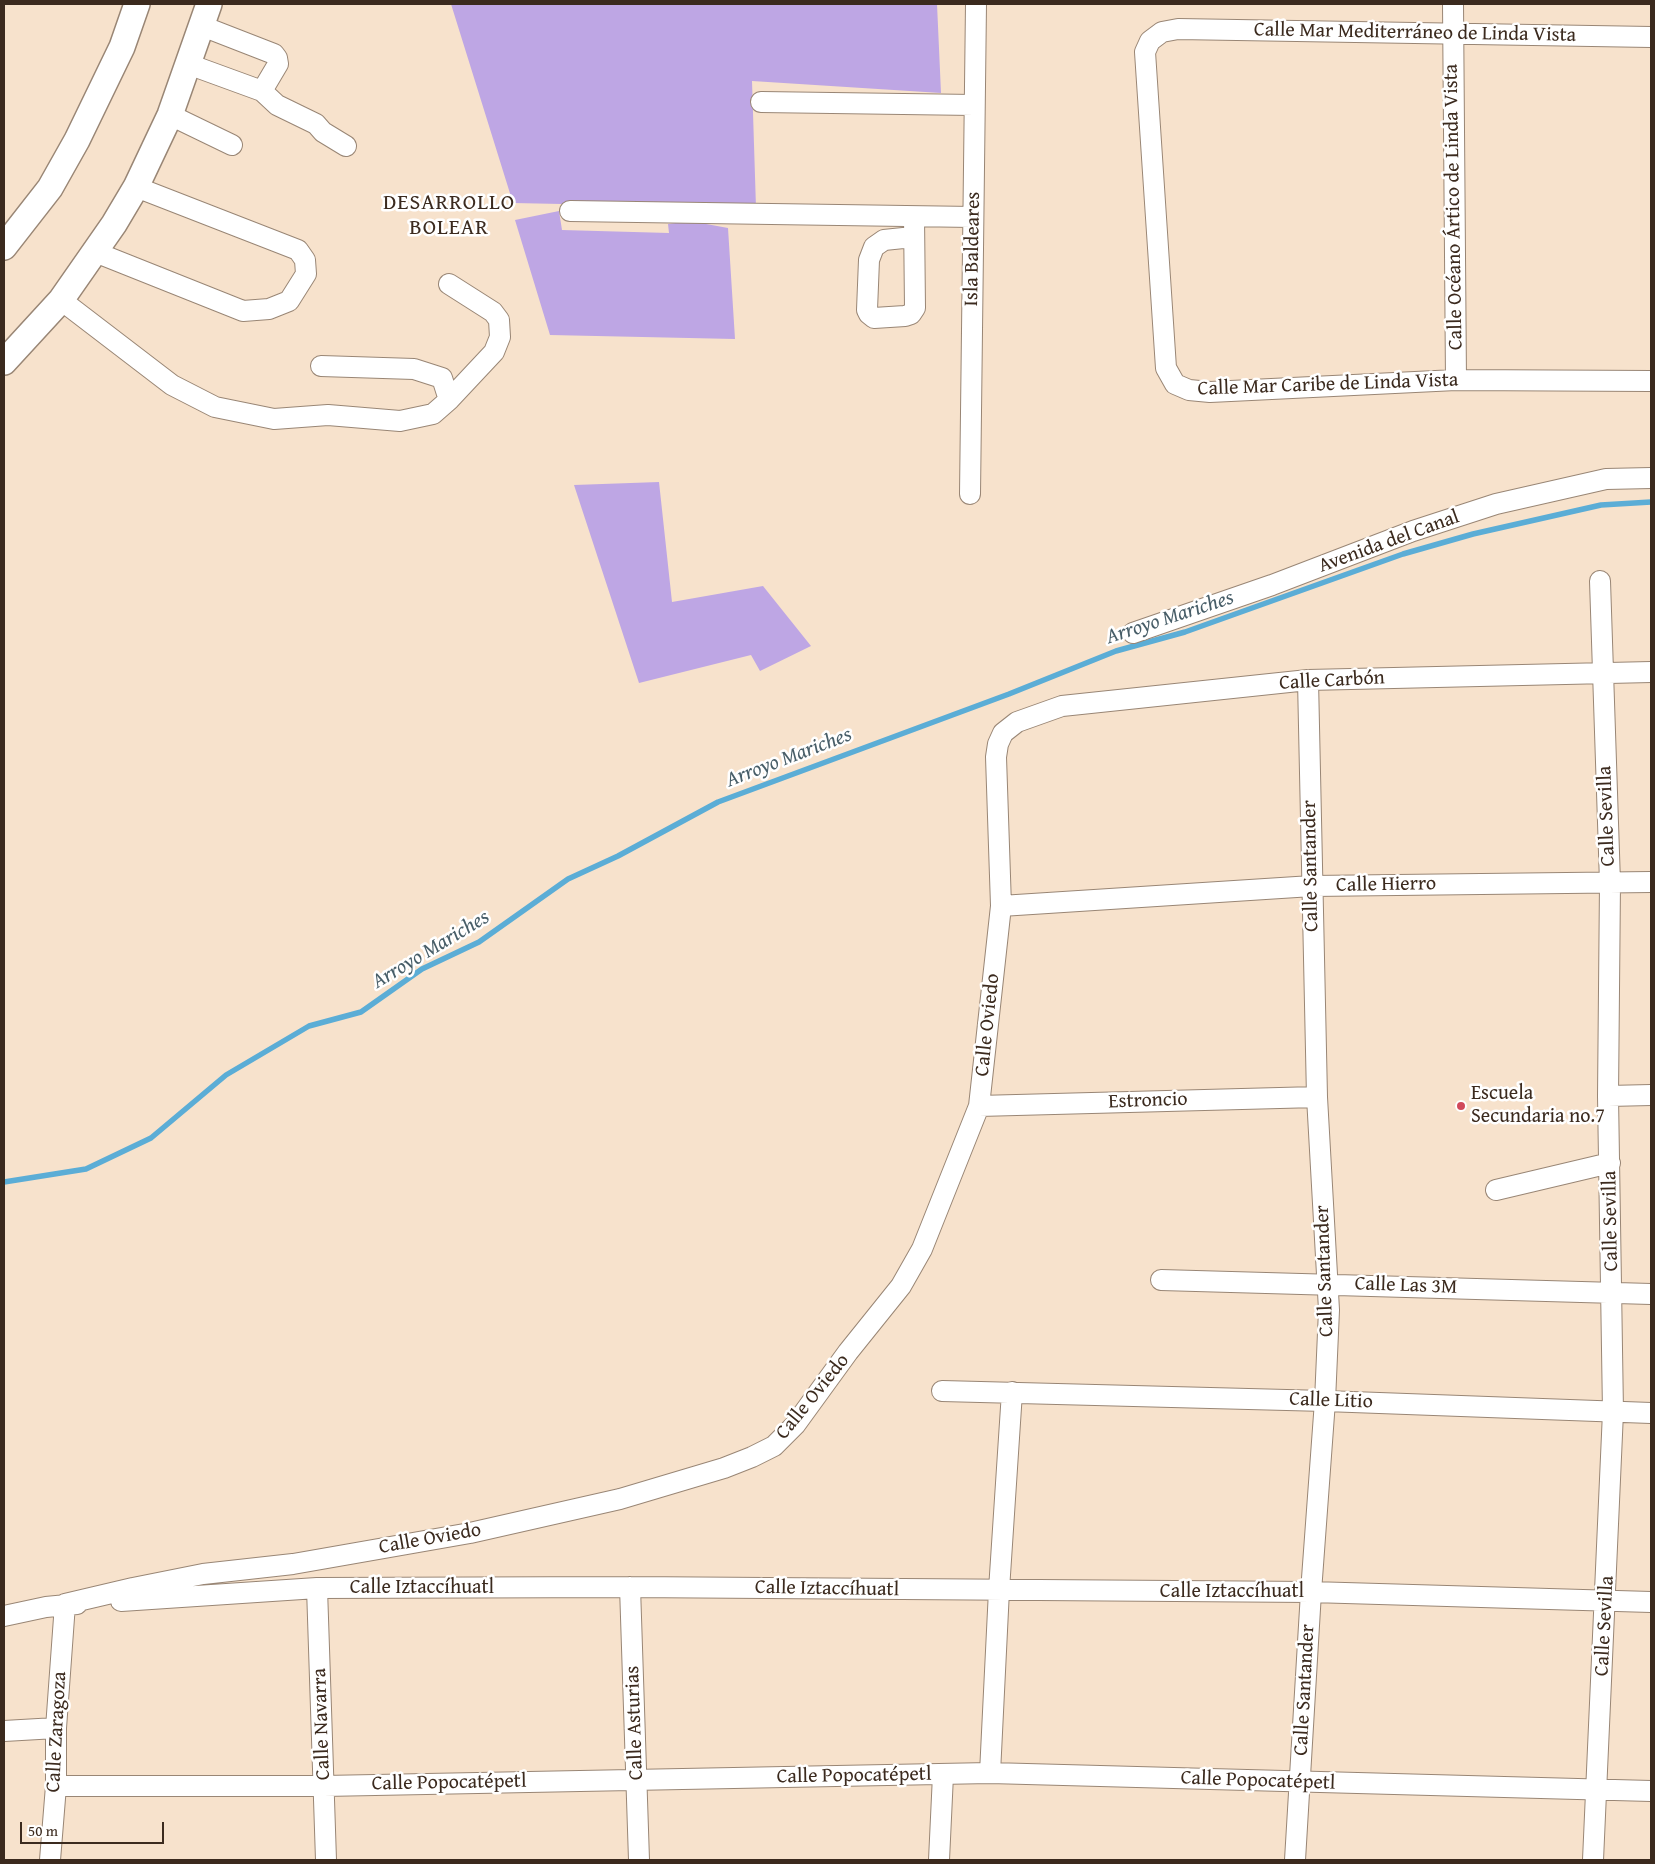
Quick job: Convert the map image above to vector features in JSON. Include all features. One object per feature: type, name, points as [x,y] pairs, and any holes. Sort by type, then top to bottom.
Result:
[{"type":"main road","points":[[4,247],[50,188],[77,140],[122,47],[137,4]]},
{"type":"main road","points":[[4,362],[61,300],[95,252],[136,187],[170,115],[206,15]]},
{"type":"street","name":"Isla Baldeares","points":[[970,494],[976,4]]},
{"type":"street","name":"Calle Océano Ártico de Linda Vista","points":[[1453,4],[1456,380]]},
{"type":"street","points":[[206,15],[274,54],[277,58],[278,64],[262,91]]},
{"type":"street","name":"Calle Mar Mediterráneo de Linda Vista","points":[[1178,29],[1452,32],[1651,37]]},
{"type":"street","name":"Calle Mar Caribe de Linda Vista","points":[[1178,29],[1162,32],[1150,40],[1145,52],[1166,368],[1175,384],[1190,390],[1210,392],[1456,380],[1651,381]]},
{"type":"street","points":[[188,64],[262,91],[278,105],[316,124],[323,132],[346,146]]},
{"type":"street","points":[[761,102],[974,105]]},
{"type":"street","points":[[170,115],[232,145]]},
{"type":"street","points":[[95,252],[243,311],[269,310],[289,301],[306,274],[305,260],[298,250],[136,187]]},
{"type":"street","points":[[570,211],[973,217]]},
{"type":"street","points":[[913,237],[914,217]]},
{"type":"street","points":[[61,300],[172,384],[215,407],[274,419],[328,415],[400,421],[434,414],[494,352],[500,337],[500,320],[492,312],[449,284]]},
{"type":"street","points":[[321,366],[414,369],[442,378],[448,400]]},
{"type":"street","name":"Avenida del Canal","points":[[1132,633],[1272,586],[1413,531],[1496,504],[1606,479],[1651,478]]},
{"type":"street","name":"Calle Sevilla","points":[[1593,1860],[1607,1601],[1614,1412],[1608,1096],[1610,883],[1601,673],[1600,581]]},
{"type":"street","name":"Calle Carbón","points":[[1017,722],[1062,706],[1308,680],[1651,672]]},
{"type":"street","name":"Calle Santander","points":[[1295,1860],[1311,1592],[1325,1401],[1329,1284],[1317,1097],[1308,680]]},
{"type":"street","name":"Calle Oviedo","points":[[65,1604],[204,1574],[293,1564],[470,1533],[530,1520],[620,1499],[724,1468],[774,1446],[796,1425],[848,1352],[901,1286],[922,1249],[979,1106],[1001,906],[996,757],[998,744],[1003,733],[1017,722]]},
{"type":"street","name":"Calle Hierro","points":[[1001,906],[1312,886],[1651,882]]},
{"type":"street","points":[[1608,1096],[1651,1096]]},
{"type":"street","name":"Estroncio","points":[[979,1106],[1317,1097]]},
{"type":"street","points":[[1496,1190],[1610,1163]]},
{"type":"street","name":"Calle Las 3M","points":[[1161,1280],[1651,1294]]},
{"type":"street","name":"Calle Litio","points":[[942,1391],[1325,1401],[1651,1413]]},
{"type":"street","points":[[990,1773],[999,1590],[1012,1392]]},
{"type":"street","name":"Calle Iztaccíhuatl","points":[[4,1616],[65,1604],[318,1588],[630,1586],[1311,1592],[1651,1602]]},
{"type":"street","name":"Calle Asturias","points":[[630,1586],[639,1860]]},
{"type":"street","name":"Calle Navarra","points":[[318,1588],[326,1860]]},
{"type":"street","name":"Calle Zaragoza","points":[[50,1860],[56,1786],[56,1728],[65,1604]]},
{"type":"street","points":[[4,1731],[56,1728]]},
{"type":"street","name":"Calle Popocatépetl","points":[[56,1786],[324,1786],[990,1773],[1651,1791]]},
{"type":"street","points":[[939,1860],[943,1775]]},
{"type":"building","points":[[451,4],[937,4],[941,93],[752,81],[756,208],[513,203]]},
{"type":"building","points":[[559,211],[562,230],[669,233],[668,224],[690,221],[728,228],[735,339],[550,335],[515,220]]},
{"type":"building","points":[[659,482],[672,602],[763,586],[811,646],[760,671],[751,655],[639,683],[574,485]]},
{"type":"waterway","name":"Arroyo Mariches","points":[[4,1182],[86,1169],[151,1138],[226,1075],[309,1026],[361,1012],[422,969],[479,942],[568,879],[618,856],[718,802],[1009,694],[1116,651],[1185,632],[1403,554],[1473,534],[1601,505],[1651,502]]},
{"type":"place","name":"Escuela Secundaria no.7","points":[[1461,1106]]},
{"type":"district","name":"DESARROLLO BOLEAR","points":[[449,216]]}]
